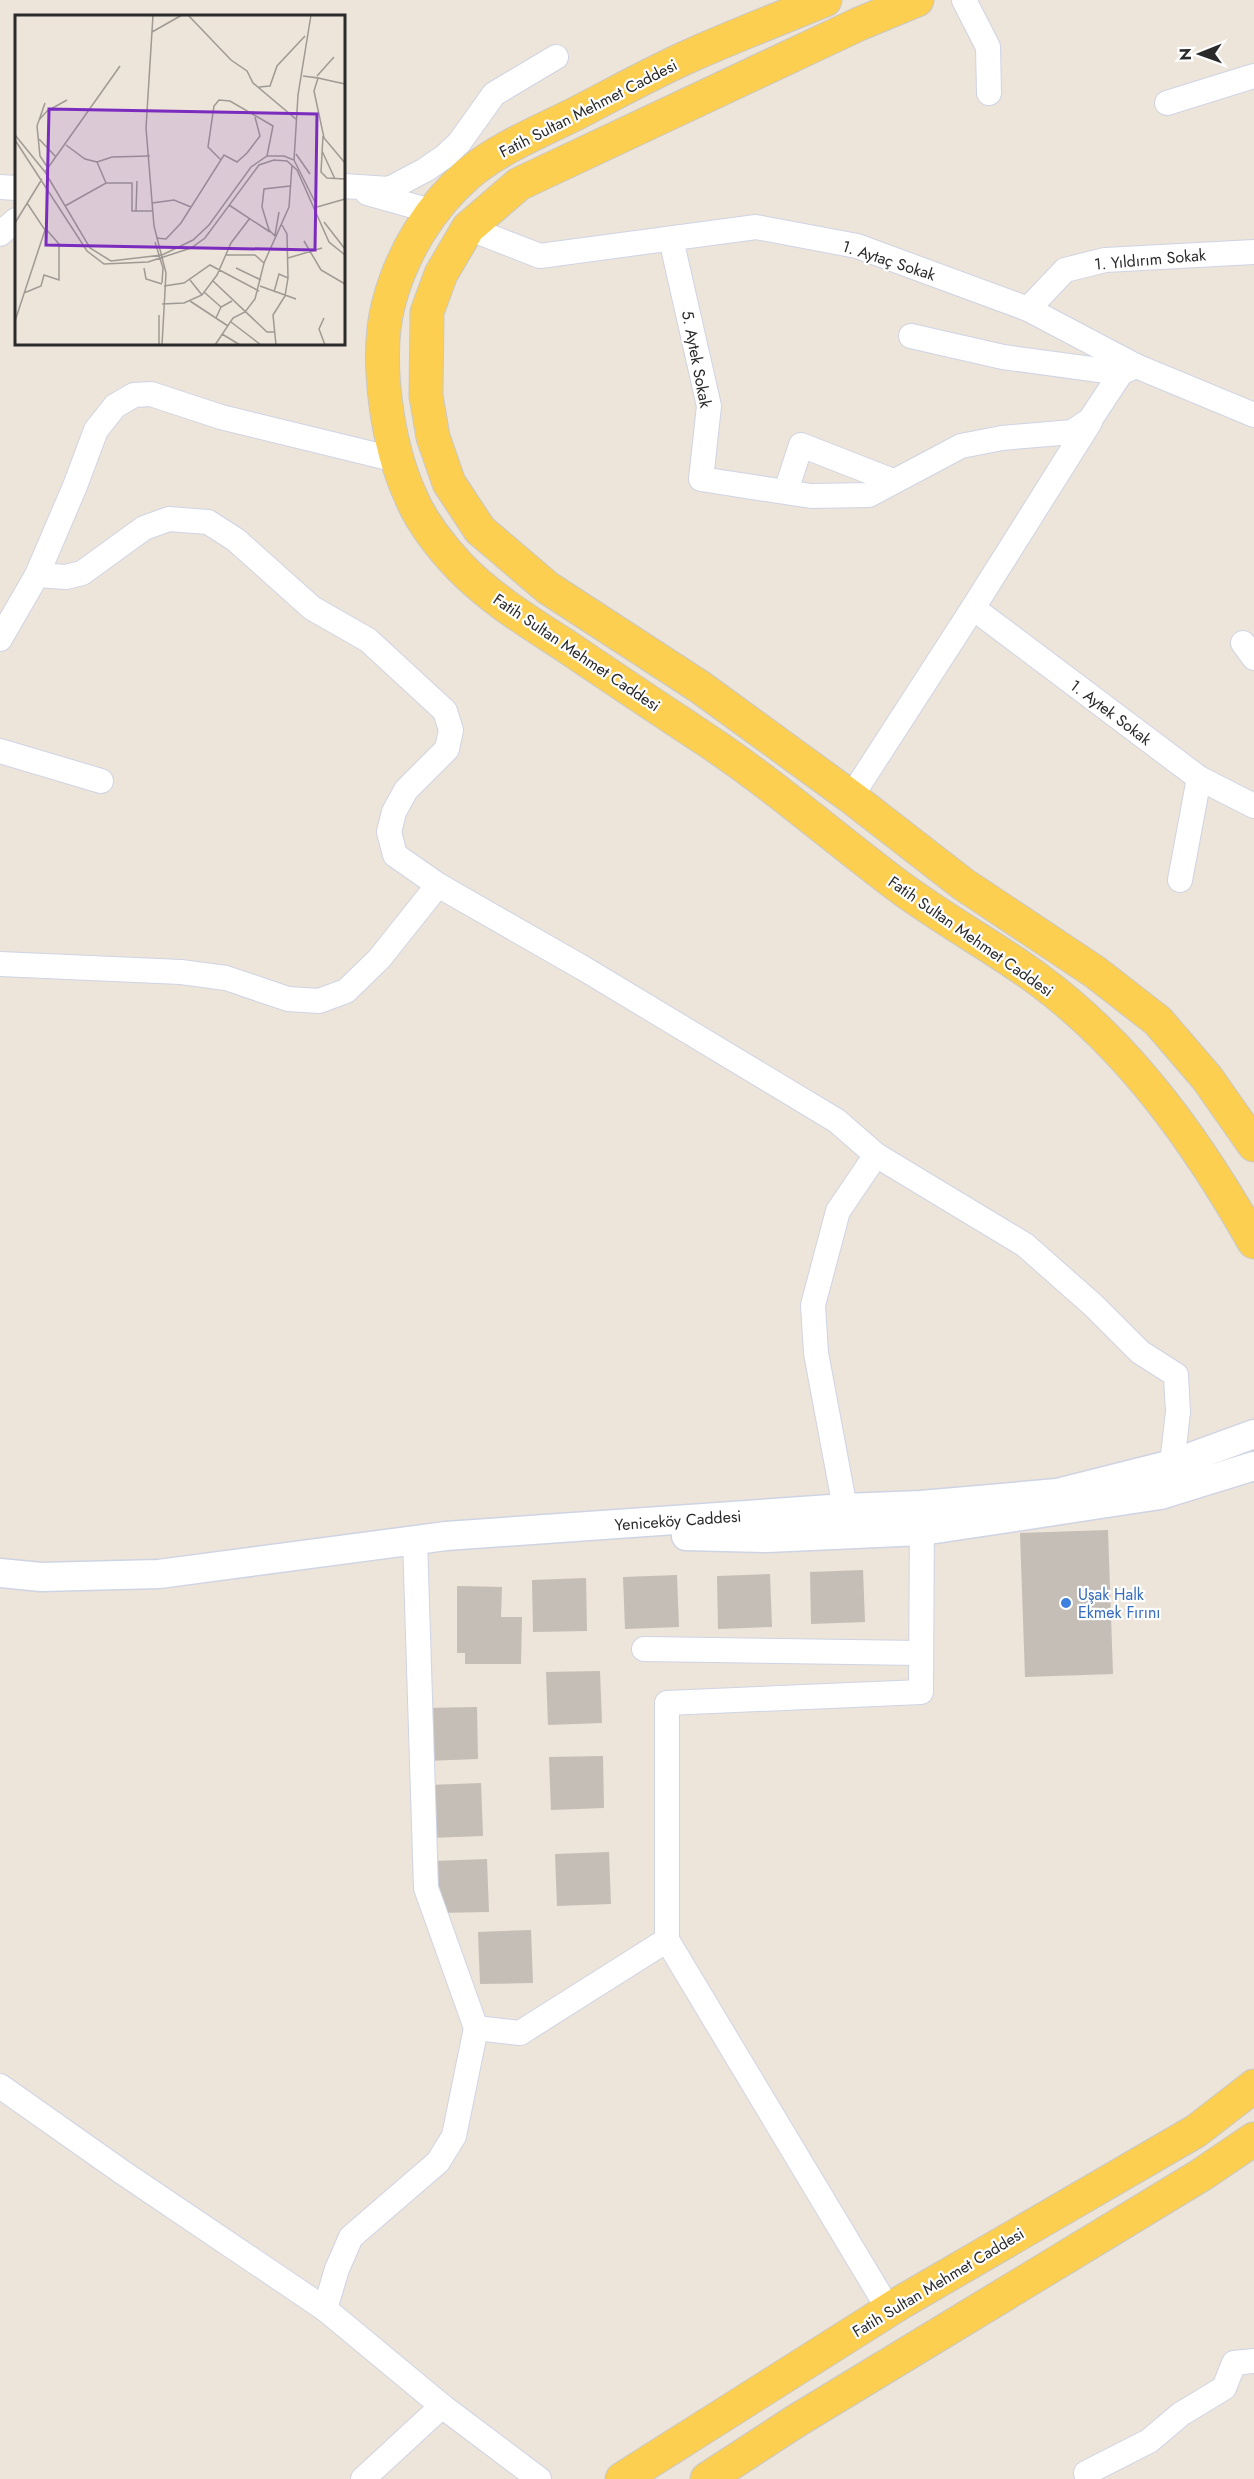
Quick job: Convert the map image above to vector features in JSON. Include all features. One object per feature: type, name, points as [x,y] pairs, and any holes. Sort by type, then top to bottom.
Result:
[{"type":"main road","name":"Fatih Sultan Mehmet Caddesi","points":[[825,0],[690,56],[505,148],[468,173],[431,211],[403,265],[388,304],[384,372],[397,460],[412,501],[430,528],[458,565],[500,602],[759,776],[899,886],[1039,980],[1093,1025],[1135,1067],[1183,1131],[1234,1207],[1254,1242]]},
{"type":"main road","points":[[917,0],[859,24],[519,184],[468,228],[441,274],[427,312],[426,396],[433,437],[449,483],[480,530],[548,588],[700,687],[851,797],[963,884],[1095,972],[1158,1021],[1208,1078],[1254,1145]]},
{"type":"main road","points":[[431,211],[468,228]]},
{"type":"main road","name":"Fatih Sultan Mehmet Caddesi","points":[[622,2479],[889,2310],[1196,2131],[1254,2086]]},
{"type":"main road","points":[[707,2479],[796,2421],[1201,2175],[1254,2139]]},
{"type":"street","points":[[964,0],[988,47],[989,93]]},
{"type":"street","points":[[345,186],[389,189],[424,170],[444,157],[459,143],[495,94],[556,57]]},
{"type":"street","points":[[1167,103],[1254,76]]},
{"type":"street","points":[[345,186],[431,211]]},
{"type":"street","points":[[0,187],[15,188]]},
{"type":"street","points":[[0,234],[15,221]]},
{"type":"street","name":"1. Aytaç Sokak","points":[[468,228],[540,256],[756,227],[857,246],[1028,309],[1128,370],[1254,415]]},
{"type":"street","name":"5. Aytek Sokak","points":[[671,239],[709,406],[701,479],[786,491]]},
{"type":"street","name":"1. Yıldırım Sokak","points":[[1028,309],[1065,270],[1105,260],[1254,252]]},
{"type":"street","points":[[911,336],[1003,357],[1128,370]]},
{"type":"street","points":[[851,797],[973,608],[1090,420],[1128,370]]},
{"type":"street","points":[[0,639],[37,575],[96,430],[115,406],[134,395],[152,394],[221,417],[397,460]]},
{"type":"street","points":[[893,481],[801,445],[786,491],[811,496],[869,495],[961,446],[1002,438],[1072,432],[1090,420]]},
{"type":"street","points":[[37,575],[66,577],[82,573],[144,528],[168,519],[208,522],[236,540],[312,608],[368,640],[445,711],[451,730],[447,749],[406,790],[394,812],[389,832],[395,855],[438,885],[583,968],[837,1121],[876,1155],[1025,1245],[1093,1305],[1140,1352],[1176,1375],[1178,1412],[1172,1464]]},
{"type":"street","name":"1. Aytek Sokak","points":[[973,608],[1199,778],[1254,806]]},
{"type":"street","points":[[0,751],[102,781]]},
{"type":"street","points":[[1180,880],[1199,778]]},
{"type":"street","points":[[0,964],[181,972],[226,978],[288,999],[319,1001],[346,991],[379,959],[438,885]]},
{"type":"street","points":[[845,1508],[816,1353],[813,1305],[838,1211],[876,1155]]},
{"type":"street","name":"Yeniceköy Caddesi","points":[[606,1526],[845,1508],[922,1518],[1057,1493],[1172,1464],[1254,1434]]},
{"type":"street","name":"Yeniceköy Caddesi","points":[[606,1526],[619,1534],[767,1538],[922,1518],[1160,1494],[1254,1466]]},
{"type":"street","points":[[889,2310],[667,1940],[667,1703],[921,1692],[922,1518]]},
{"type":"street","points":[[0,1573],[41,1576],[159,1574],[446,1536],[606,1526]]},
{"type":"street","points":[[325,2309],[337,2269],[351,2237],[438,2162],[454,2136],[476,2028],[426,1888],[415,1540]]},
{"type":"street","points":[[644,1649],[920,1653]]},
{"type":"street","points":[[476,2028],[520,2033],[667,1940]]},
{"type":"street","points":[[0,2086],[122,2172],[325,2309],[442,2406],[538,2479]]},
{"type":"street","points":[[1088,2479],[1086,2473],[1149,2441],[1181,2414],[1224,2388],[1234,2363],[1254,2361]]},
{"type":"street","points":[[363,2479],[442,2406]]},
{"type":"building","name":"Uşak Halk Ekmek Fırını","points":[[1108,1530],[1113,1674],[1025,1677],[1020,1533]]},
{"type":"building","points":[[863,1570],[865,1622],[811,1624],[810,1572]]},
{"type":"building","points":[[770,1574],[772,1627],[718,1629],[717,1576]]},
{"type":"building","points":[[677,1575],[679,1627],[625,1629],[623,1577]]},
{"type":"building","points":[[586,1578],[587,1631],[533,1632],[532,1580]]},
{"type":"building","points":[[457,1586],[502,1587],[501,1617],[522,1617],[521,1664],[465,1664],[465,1653],[457,1653]]},
{"type":"building","points":[[600,1671],[602,1723],[548,1725],[546,1672]]},
{"type":"building","points":[[477,1707],[478,1759],[425,1761],[423,1708]]},
{"type":"building","points":[[603,1756],[604,1808],[551,1810],[549,1757]]},
{"type":"building","points":[[481,1783],[483,1836],[430,1838],[428,1785]]},
{"type":"building","points":[[609,1852],[611,1904],[557,1906],[555,1854]]},
{"type":"building","points":[[487,1859],[489,1912],[436,1913],[434,1861]]},
{"type":"building","points":[[531,1930],[533,1983],[480,1984],[478,1932]]},
{"type":"place","name":"Uşak Halk Ekmek Fırını","points":[[1066,1603]]}]
